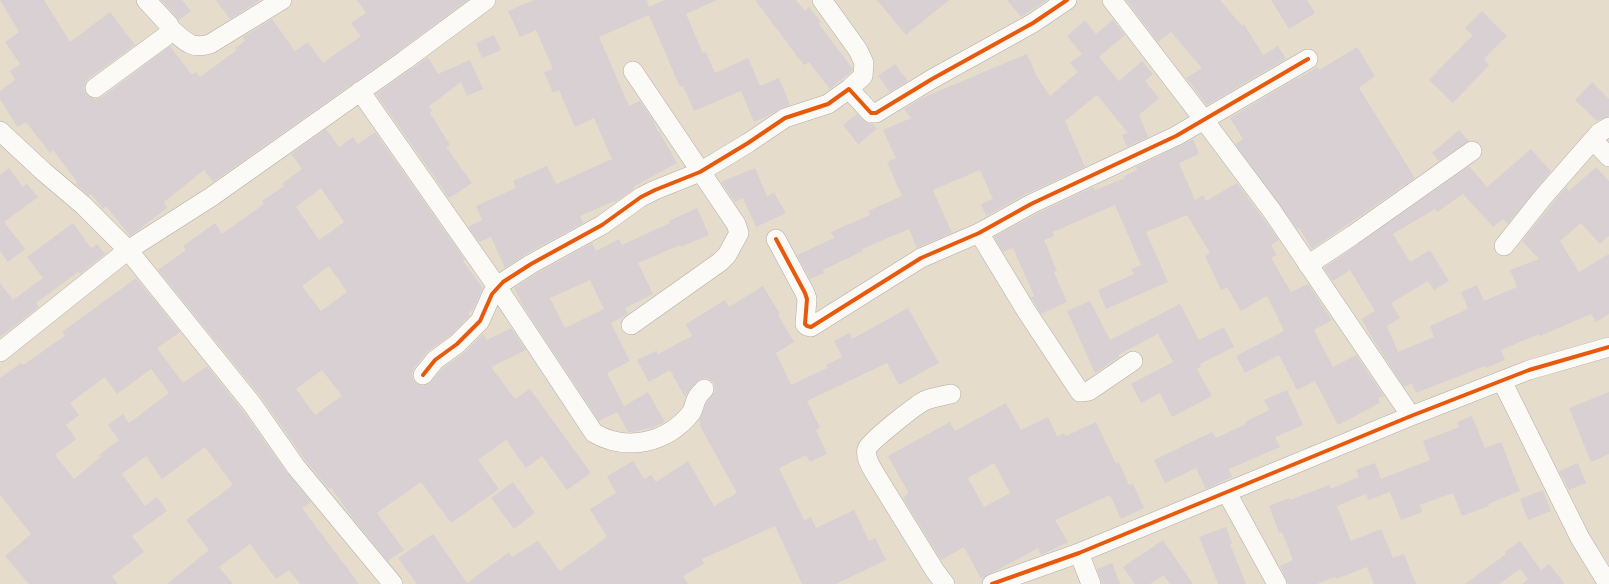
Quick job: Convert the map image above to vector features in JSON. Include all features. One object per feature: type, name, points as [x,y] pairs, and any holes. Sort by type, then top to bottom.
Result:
[{"type":"street","points":[[146,0],[171,29],[185,42],[200,48],[210,44],[282,0]]},
{"type":"street","points":[[0,352],[128,250],[211,197],[406,60],[486,0]]},
{"type":"street","points":[[423,375],[435,360],[457,344],[480,321],[492,294],[503,282],[531,264],[602,225],[654,190],[700,172],[748,143],[785,118],[828,104],[864,76],[864,63],[858,50],[822,0]]},
{"type":"street","points":[[849,88],[871,113],[876,113],[932,79],[1033,24],[1067,0]]},
{"type":"street","points":[[1112,0],[1272,210],[1411,416]]},
{"type":"street","points":[[95,88],[157,44],[170,33],[171,29]]},
{"type":"street","points":[[776,239],[806,293],[808,300],[805,324],[811,327],[921,258],[979,233],[1031,204],[1176,136],[1308,59]]},
{"type":"street","points":[[631,325],[720,262],[727,255],[739,234],[736,224],[633,70]]},
{"type":"street","points":[[360,91],[498,288],[594,433],[605,439],[632,444],[660,438],[677,426],[691,412],[697,397],[704,389]]},
{"type":"street","points":[[1504,246],[1543,197],[1599,133],[1609,127]]},
{"type":"street","points":[[0,131],[44,172],[83,205],[128,250],[252,404],[296,467],[393,584]]},
{"type":"street","points":[[1593,140],[1609,157]]},
{"type":"street","points":[[1308,265],[1472,151]]},
{"type":"street","points":[[979,233],[1027,312],[1080,392],[1085,393],[1089,391],[1133,361]]},
{"type":"street","points":[[992,584],[1079,554],[1411,416],[1529,370],[1609,347]]},
{"type":"street","points":[[1502,381],[1580,538],[1608,584]]},
{"type":"street","points":[[945,584],[935,571],[874,472],[866,453],[871,442],[923,402],[936,397],[951,394]]},
{"type":"street","points":[[1227,493],[1277,584]]},
{"type":"street","points":[[1079,554],[1091,584]]},
{"type":"building","points":[[0,0],[44,0],[70,42],[110,12],[135,45],[88,79],[85,83],[84,89],[86,94],[90,98],[96,99],[102,97],[170,46],[192,75],[196,72],[200,77],[237,50],[235,48],[245,41],[243,37],[272,19],[295,51],[308,42],[323,63],[361,36],[351,23],[366,13],[357,0],[468,0],[399,51],[213,182],[204,170],[164,202],[167,208],[130,236],[106,206],[103,209],[91,194],[89,196],[78,186],[76,183],[77,182],[53,150],[50,153],[26,122],[17,127],[0,99],[0,91],[15,80],[10,71],[20,64],[5,42],[19,32]]},
{"type":"building","points":[[161,0],[182,0],[191,11],[179,20]]},
{"type":"building","points":[[216,0],[258,0],[259,1],[230,19]]},
{"type":"building","points":[[534,0],[647,0],[649,7],[665,0],[717,0],[686,14],[703,53],[706,52],[715,73],[748,58],[760,86],[779,78],[790,105],[754,122],[741,91],[694,111],[683,86],[680,87],[649,15],[599,37],[629,106],[640,101],[653,120],[658,132],[659,131],[677,163],[633,187],[634,189],[615,202],[614,201],[580,216],[583,223],[526,254],[505,268],[491,237],[479,242],[468,227],[482,220],[476,206],[516,188],[513,181],[547,166],[556,184],[612,159],[594,118],[575,127],[559,90],[553,93],[544,72],[553,69],[536,30],[520,37],[508,11]]},
{"type":"building","points":[[755,0],[796,0],[805,11],[809,7],[821,22],[818,23],[853,69],[852,71],[830,89],[809,62],[804,65]]},
{"type":"building","points":[[877,0],[949,0],[906,35]]},
{"type":"building","points":[[1007,0],[1047,0],[1021,17]]},
{"type":"building","points":[[1126,0],[1220,0],[1242,26],[1244,24],[1263,55],[1278,46],[1286,59],[1207,105],[1186,78],[1202,68],[1171,32],[1158,42]]},
{"type":"building","points":[[1271,0],[1307,0],[1315,13],[1289,29]]},
{"type":"building","points":[[1482,11],[1507,36],[1484,59],[1489,65],[1453,103],[1429,80],[1473,35],[1465,28]]},
{"type":"building","points":[[1085,20],[1096,34],[1113,20],[1125,35],[1099,57],[1119,81],[1142,61],[1153,74],[1145,81],[1159,98],[1139,115],[1148,137],[1127,147],[1122,135],[1128,133],[1097,95],[1065,121],[1085,167],[1026,194],[986,216],[981,204],[993,199],[980,170],[933,190],[952,233],[917,248],[909,229],[862,249],[863,251],[823,270],[824,273],[810,279],[797,255],[834,238],[831,232],[870,215],[868,211],[902,196],[887,162],[896,158],[883,130],[911,118],[904,109],[922,98],[1027,54],[1037,77],[1050,96],[1078,72],[1070,63],[1082,54],[1067,36]]},
{"type":"building","points":[[494,35],[501,50],[482,58],[476,43]]},
{"type":"building","points":[[1357,47],[1375,76],[1359,88],[1415,178],[1312,249],[1299,228],[1297,229],[1235,144],[1243,139],[1230,118],[1297,78],[1298,79],[1317,67],[1319,70]]},
{"type":"building","points":[[428,57],[438,74],[470,60],[483,89],[467,96],[461,82],[429,106],[432,111],[430,113],[450,145],[446,147],[472,183],[449,198],[376,94]]},
{"type":"building","points":[[895,64],[908,81],[890,92],[878,76]]},
{"type":"building","points":[[1592,82],[1609,99],[1609,116],[1597,121],[1575,100]]},
{"type":"building","points":[[857,114],[866,123],[873,124],[877,129],[858,144],[843,125]]},
{"type":"building","points":[[326,129],[339,147],[353,137],[358,144],[375,132],[483,288],[473,310],[468,313],[470,316],[450,336],[428,351],[414,368],[412,374],[413,379],[416,383],[422,386],[427,385],[443,368],[465,352],[483,334],[487,340],[511,328],[526,350],[491,367],[515,399],[530,389],[591,473],[567,490],[542,456],[526,468],[506,440],[478,460],[499,489],[451,523],[421,482],[377,513],[404,550],[388,561],[355,521],[331,488],[329,489],[305,460],[261,397],[158,270],[186,250],[183,246],[215,223],[222,234],[264,204],[262,201],[284,186],[283,183],[302,169],[291,154]],"holes":[[[321,188],[344,222],[319,240],[296,207]],[[329,266],[347,292],[321,311],[302,286]],[[322,370],[342,396],[315,415],[296,389]]]},
{"type":"building","points":[[1459,130],[1469,141],[1439,161],[1432,153]]},
{"type":"building","points":[[1193,139],[1199,154],[1179,163],[1195,200],[1203,195],[1206,201],[1237,183],[1279,240],[1271,245],[1277,255],[1271,258],[1291,292],[1308,284],[1332,320],[1314,330],[1333,367],[1356,355],[1384,396],[1378,398],[1380,403],[1338,425],[1315,381],[1297,390],[1279,355],[1245,373],[1236,356],[1284,331],[1267,296],[1241,311],[1227,287],[1221,290],[1205,256],[1210,253],[1187,215],[1146,232],[1168,282],[1106,309],[1098,290],[1134,274],[1131,269],[1141,265],[1115,205],[1053,232],[1054,236],[1044,240],[1057,271],[1054,272],[1067,302],[1041,314],[1031,297],[1034,296],[1013,248],[1003,252],[994,237],[1036,214],[1093,187],[1095,190],[1125,178],[1124,176],[1137,170],[1136,167]]},
{"type":"building","points":[[1531,149],[1551,171],[1508,224],[1503,219],[1493,227],[1463,194],[1437,212],[1435,209],[1393,234],[1410,262],[1430,250],[1449,281],[1434,290],[1428,281],[1391,303],[1400,318],[1387,326],[1398,352],[1434,337],[1430,326],[1468,309],[1461,292],[1477,285],[1484,301],[1517,287],[1510,270],[1539,259],[1522,241],[1566,187],[1569,191],[1596,167],[1609,181],[1609,236],[1600,244],[1581,223],[1560,241],[1579,272],[1609,254],[1609,314],[1596,322],[1591,314],[1540,336],[1539,334],[1501,350],[1505,360],[1486,368],[1485,366],[1416,393],[1412,383],[1404,387],[1361,319],[1375,311],[1350,270],[1333,281],[1324,268],[1469,166],[1487,187]]},
{"type":"building","points":[[9,168],[23,187],[27,184],[38,197],[4,222],[25,249],[8,262],[0,251],[0,175]]},
{"type":"building","points":[[755,168],[767,196],[774,193],[786,213],[756,227],[743,198],[735,202],[721,182]]},
{"type":"building","points":[[697,208],[709,235],[681,247],[680,245],[638,263],[653,294],[625,308],[628,314],[611,323],[630,361],[607,373],[624,406],[648,392],[665,422],[654,427],[628,432],[617,412],[599,421],[523,306],[514,288],[537,273],[592,243],[596,251],[619,239],[622,245],[670,223],[669,221]],"holes":[[[590,280],[604,309],[565,328],[550,298]]]},
{"type":"building","points":[[73,223],[91,248],[97,244],[105,254],[80,274],[78,272],[36,303],[39,307],[0,337],[0,283],[13,300],[43,278],[27,257]]},
{"type":"building","points":[[136,278],[180,332],[157,348],[183,383],[207,366],[243,411],[287,473],[311,502],[302,508],[359,584],[300,584],[289,570],[276,579],[250,544],[219,567],[233,584],[167,584],[209,550],[186,520],[233,485],[205,447],[162,479],[146,456],[122,474],[145,506],[157,497],[167,511],[132,536],[144,552],[112,576],[118,584],[29,584],[5,556],[31,534],[0,495],[0,378],[21,363],[23,365],[65,336],[62,332]],"holes":[[[151,369],[169,393],[129,423],[123,414],[108,425],[119,440],[99,455],[101,457],[74,479],[55,455],[76,439],[66,425],[79,415],[70,403],[105,377],[117,394]]]},
{"type":"building","points":[[763,286],[780,314],[778,315],[794,342],[776,353],[791,385],[827,368],[826,365],[842,357],[834,341],[849,333],[852,339],[908,308],[939,363],[899,385],[887,363],[807,401],[820,428],[816,430],[827,454],[810,462],[806,455],[779,468],[804,520],[811,517],[816,528],[854,510],[869,541],[875,538],[886,560],[836,584],[802,584],[775,526],[702,559],[704,564],[683,576],[688,584],[417,584],[398,558],[433,534],[467,583],[509,552],[512,557],[538,541],[560,571],[607,537],[590,509],[616,493],[607,476],[633,461],[644,479],[651,475],[656,482],[688,461],[714,506],[737,493],[699,424],[701,423],[699,420],[706,404],[715,391],[714,384],[706,378],[699,379],[685,397],[670,370],[649,382],[637,360],[656,351],[658,354],[692,336],[686,324],[725,300],[729,307]]},
{"type":"building","points":[[1090,301],[1110,340],[1180,304],[1199,340],[1224,327],[1234,347],[1200,364],[1201,366],[1197,369],[1212,396],[1172,417],[1160,393],[1141,403],[1131,384],[1173,362],[1158,334],[1118,355],[1119,357],[1095,373],[1067,311]]},
{"type":"building","points":[[1287,390],[1303,425],[1275,437],[1280,447],[1229,469],[1232,477],[1206,489],[1196,468],[1165,483],[1154,460],[1212,432],[1216,438],[1246,424],[1245,422],[1269,410],[1264,400]]},
{"type":"building","points":[[1609,392],[1609,454],[1591,462],[1569,408]]},
{"type":"building","points":[[1006,403],[1021,430],[1048,417],[1057,436],[1064,433],[1066,436],[1096,422],[1116,464],[1119,462],[1129,485],[1133,484],[1144,508],[1121,519],[1110,495],[1055,520],[1068,542],[1041,555],[1038,548],[981,579],[964,547],[941,560],[903,498],[908,494],[907,490],[888,456],[950,422],[955,431]],"holes":[[[994,463],[1010,493],[984,507],[968,478]]]},
{"type":"building","points":[[1472,416],[1485,448],[1501,442],[1520,491],[1488,504],[1489,506],[1462,516],[1453,493],[1420,505],[1422,512],[1401,520],[1390,492],[1368,500],[1366,494],[1337,506],[1351,541],[1381,529],[1393,558],[1404,554],[1416,584],[1374,584],[1367,567],[1336,579],[1335,577],[1317,584],[1288,584],[1280,566],[1293,560],[1282,532],[1279,533],[1269,506],[1289,498],[1290,500],[1329,485],[1330,489],[1359,477],[1356,470],[1375,463],[1381,479],[1430,460],[1423,441],[1459,427],[1457,422]]},
{"type":"building","points":[[1578,463],[1586,483],[1569,490],[1559,471]]},
{"type":"building","points":[[513,482],[535,513],[514,529],[491,498]]},
{"type":"building","points":[[1543,490],[1551,511],[1528,520],[1520,499]]},
{"type":"building","points":[[1226,527],[1232,543],[1230,544],[1246,584],[1218,584],[1199,537]]},
{"type":"building","points":[[1163,540],[1193,584],[1170,584],[1164,575],[1150,584],[1135,584],[1123,567]]},
{"type":"building","points":[[1520,541],[1541,570],[1549,564],[1565,584],[1522,584],[1528,579],[1520,569],[1499,584],[1465,584],[1506,554],[1505,552]]},
{"type":"building","points":[[1112,563],[1120,584],[1102,584],[1097,569]]},
{"type":"cycle path","points":[[423,375],[435,360],[457,344],[480,321],[492,294],[503,282],[531,264],[602,225],[641,197],[700,172],[748,143],[785,118],[828,104],[849,89],[871,113],[876,113],[932,79],[1033,23],[1067,0]]},
{"type":"cycle path","points":[[776,239],[805,293],[807,299],[805,324],[811,327],[921,258],[979,233],[1031,204],[1176,136],[1308,59]]},
{"type":"cycle path","points":[[992,584],[1079,553],[1411,416],[1529,370],[1609,347]]}]
